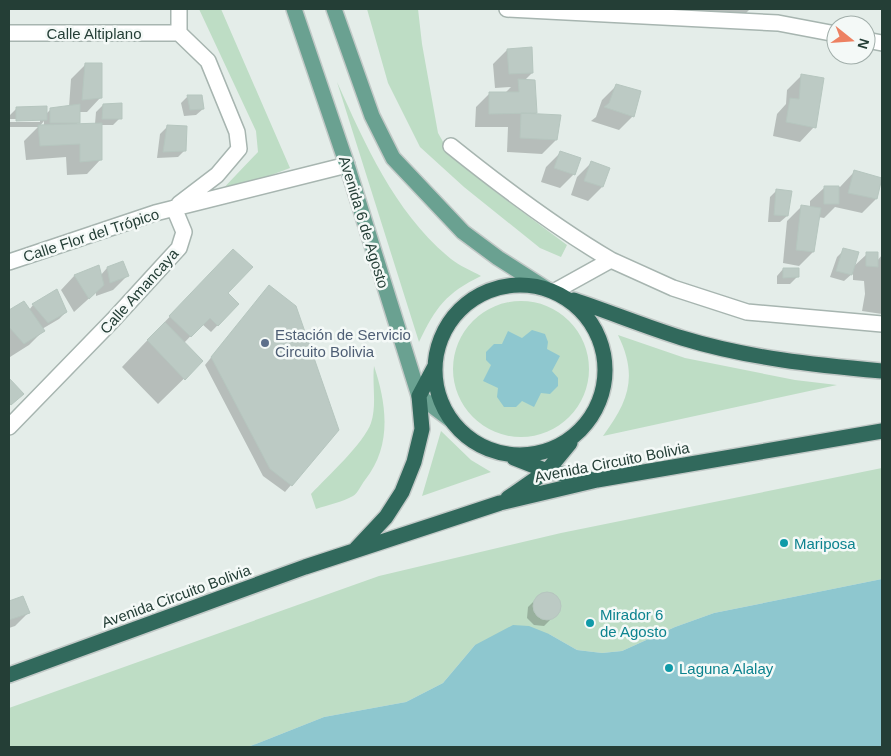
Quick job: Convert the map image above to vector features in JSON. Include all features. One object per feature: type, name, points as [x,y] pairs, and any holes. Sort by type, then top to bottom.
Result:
[{"type":"highway","points":[[419,396],[436,364],[442,336],[452,319],[466,304],[490,290],[504,286],[531,284],[682,338],[759,357],[813,365],[882,371]]},
{"type":"highway","points":[[500,503],[547,471],[589,421],[601,398],[606,372],[599,334],[576,304],[555,292]]},
{"type":"highway","points":[[436,364],[439,393],[451,420],[478,444],[547,471],[596,480]]},
{"type":"highway","name":"Avenida Circuito Bolivia","points":[[355,550],[386,517],[402,492],[414,462],[422,430],[419,396]]},
{"type":"highway","points":[[501,453],[529,455],[543,452],[557,447],[580,431]]},
{"type":"highway","name":"Avenida Circuito Bolivia","points":[[9,675],[355,550],[500,503],[596,480],[882,431]]},
{"type":"main road","name":"Avenida 6 de Agosto","points":[[294,9],[346,165],[419,396]]},
{"type":"main road","points":[[334,9],[372,116],[393,158],[463,232],[498,258],[555,292]]},
{"type":"main road","points":[[419,396],[451,420]]},
{"type":"street","points":[[174,208],[217,176],[239,149],[236,132],[208,61],[179,33],[179,9]]},
{"type":"street","points":[[507,9],[778,16],[826,31]]},
{"type":"street","name":"Calle Altiplano","points":[[9,33],[179,33]]},
{"type":"street","points":[[451,146],[486,174],[578,240],[612,260],[673,288],[747,312],[882,324]]},
{"type":"street","points":[[174,208],[346,165]]},
{"type":"street","name":"Calle Flor del Trópico","points":[[9,262],[174,208]]},
{"type":"street","name":"Calle Amancaya","points":[[9,428],[114,320],[180,248],[184,232],[174,208]]},
{"type":"street","points":[[555,292],[612,260]]},
{"type":"green space","points":[[199,9],[221,9],[290,168],[216,196],[258,152],[256,131]]},
{"type":"green space","points":[[367,9],[418,9],[422,44],[438,133],[450,154],[493,190],[567,245],[561,257],[540,248],[464,187],[420,147],[388,83]]},
{"type":"green space","points":[[337,82],[371,154],[398,200],[431,241],[451,259],[481,276],[450,295],[443,302],[431,319],[419,342]]},
{"type":"green space","points":[[521,301],[547,306],[559,312],[569,321],[578,331],[584,343],[589,369],[584,395],[578,407],[569,417],[559,426],[547,432],[521,437],[495,432],[483,426],[473,417],[464,407],[458,395],[453,369],[458,343],[464,331],[473,321],[483,312],[495,306]]},
{"type":"green space","points":[[618,335],[685,358],[795,380],[837,385],[603,436],[619,411],[628,388],[628,363]]},
{"type":"green space","points":[[374,366],[384,410],[383,439],[380,453],[374,467],[355,495],[316,509],[311,494],[353,450],[371,423],[374,409]]},
{"type":"green space","points":[[441,431],[471,460],[491,472],[422,496]]},
{"type":"green space","points":[[882,468],[882,579],[714,613],[675,627],[622,651],[602,653],[577,650],[549,634],[475,645],[443,683],[406,702],[324,717],[248,747],[9,747],[9,708],[379,576],[561,533]]},
{"type":"water","points":[[532,330],[545,334],[548,342],[547,349],[560,356],[552,371],[558,378],[558,386],[550,394],[541,393],[534,407],[522,401],[516,407],[504,407],[497,397],[498,388],[483,381],[491,365],[486,360],[486,352],[494,344],[502,344],[508,331],[522,338]]},
{"type":"water","name":"Laguna Alalay","points":[[882,579],[882,747],[248,747],[324,717],[406,702],[443,683],[475,645],[513,625],[529,626],[549,634],[577,650],[602,653],[622,651],[675,627],[714,613]]},
{"type":"building","points":[[532,47],[533,73],[509,74],[507,49]]},
{"type":"building","points":[[85,63],[102,63],[102,98],[82,100]]},
{"type":"building","points":[[801,74],[824,78],[816,128],[786,122],[790,98],[799,99]]},
{"type":"building","points":[[518,79],[535,80],[537,113],[489,114],[489,92],[519,92]]},
{"type":"building","points":[[616,84],[641,91],[634,117],[604,107],[609,103]]},
{"type":"building","points":[[187,95],[202,95],[204,109],[190,110]]},
{"type":"building","points":[[122,103],[122,119],[102,119],[103,104]]},
{"type":"building","points":[[80,104],[80,123],[50,123],[50,108]]},
{"type":"building","points":[[47,106],[47,120],[16,121],[16,107]]},
{"type":"building","points":[[521,113],[561,115],[557,140],[520,138]]},
{"type":"building","points":[[102,123],[102,160],[80,162],[80,144],[40,146],[38,125]]},
{"type":"building","points":[[167,125],[187,126],[186,151],[163,152]]},
{"type":"building","points":[[560,151],[581,158],[575,175],[554,168]]},
{"type":"building","points":[[591,161],[610,168],[603,187],[584,181]]},
{"type":"building","points":[[854,170],[882,178],[877,199],[848,193]]},
{"type":"building","points":[[824,186],[839,186],[839,204],[824,204]]},
{"type":"building","points":[[776,189],[792,191],[788,216],[774,215]]},
{"type":"building","points":[[801,205],[821,208],[814,252],[796,250]]},
{"type":"building","points":[[843,248],[859,252],[852,275],[836,271]]},
{"type":"building","points":[[233,249],[253,267],[228,293],[239,304],[218,326],[210,318],[191,337],[169,316]]},
{"type":"building","points":[[866,252],[878,252],[878,267],[866,266]]},
{"type":"building","points":[[123,261],[129,276],[110,283],[107,267]]},
{"type":"building","points":[[99,265],[104,285],[89,299],[74,275]]},
{"type":"building","points":[[783,268],[799,268],[799,277],[783,278]]},
{"type":"building","points":[[269,285],[296,306],[339,430],[292,486],[270,469],[211,357]]},
{"type":"building","points":[[57,289],[67,312],[48,323],[32,304]]},
{"type":"building","points":[[24,301],[45,331],[24,344],[9,327],[9,310]]},
{"type":"building","points":[[165,322],[203,361],[185,380],[147,340]]},
{"type":"building","points":[[9,378],[24,394],[11,405],[9,403]]},
{"type":"building","points":[[547,592],[557,596],[561,606],[557,616],[547,620],[537,616],[533,606],[537,596]]},
{"type":"building","points":[[23,596],[30,613],[9,620],[9,601]]},
{"type":"place","name":"Estación de Servicio Circuito Bolivia","points":[[265,343]]},
{"type":"place","name":"Mariposa","points":[[784,543]]},
{"type":"place","name":"Mirador 6 de Agosto","points":[[590,623]]},
{"type":"place","name":"Laguna Alalay","points":[[669,668]]}]
